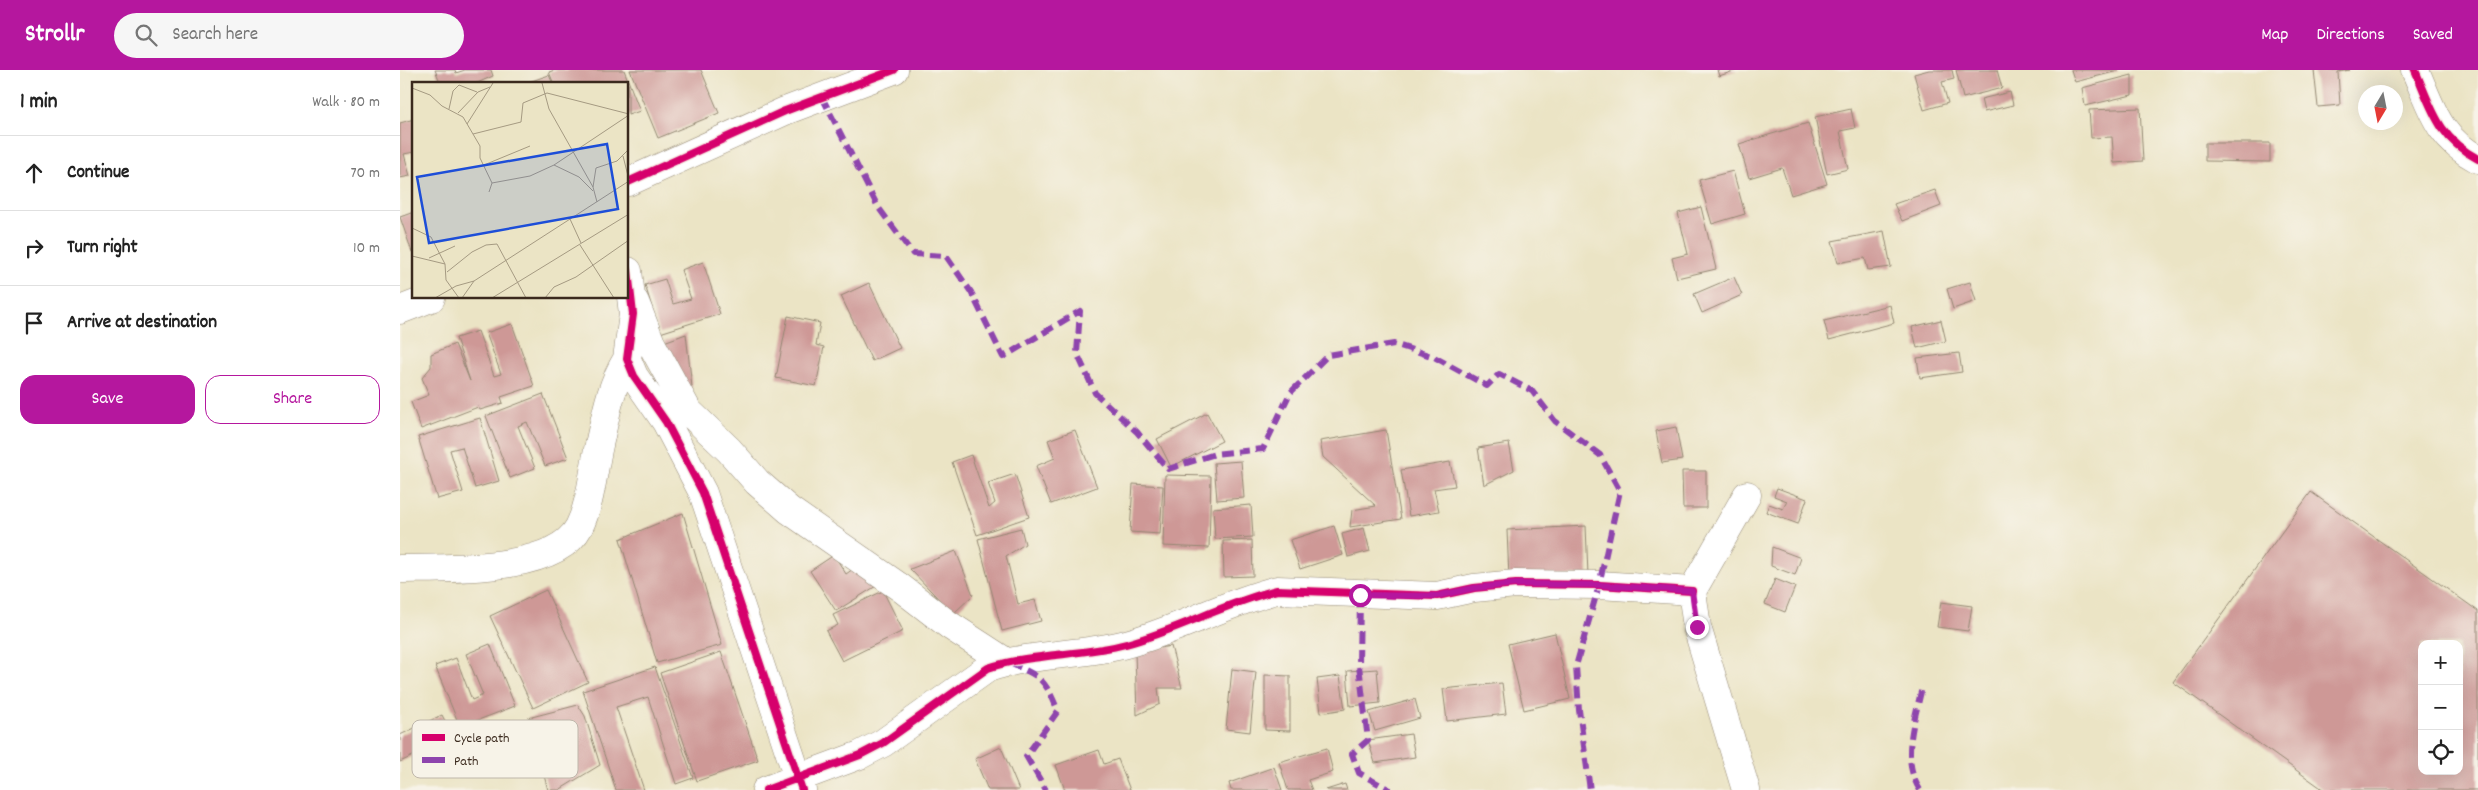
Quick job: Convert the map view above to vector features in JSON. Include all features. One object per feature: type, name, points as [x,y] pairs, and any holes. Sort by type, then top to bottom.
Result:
[{"type":"street","points":[[629,182],[785,111],[894,70]]},
{"type":"street","points":[[2415,70],[2440,128],[2461,150],[2478,159]]},
{"type":"street","points":[[400,569],[525,561],[560,547],[571,538],[583,516],[611,389],[627,359],[633,314],[630,284]]},
{"type":"street","points":[[630,284],[651,343],[688,412],[729,450],[757,482],[789,510],[901,588],[948,625],[1006,662]]},
{"type":"street","points":[[400,310],[428,299]]},
{"type":"street","points":[[627,359],[634,376],[666,422],[703,493],[800,784]]},
{"type":"street","points":[[1746,790],[1697,627],[1692,591],[1747,495]]},
{"type":"street","points":[[766,790],[800,784],[883,743],[988,668],[1006,662],[1114,647],[1192,622],[1252,596],[1277,590],[1314,590],[1360,595],[1437,596],[1474,588],[1516,584],[1599,585],[1692,591]]},
{"type":"building","points":[[435,70],[455,70],[456,73],[465,70],[491,70],[493,76],[480,82],[440,82]]},
{"type":"building","points":[[555,70],[624,70],[629,82],[553,82],[549,72]]},
{"type":"building","points":[[630,70],[701,70],[719,113],[658,138]]},
{"type":"building","points":[[1717,70],[1737,70],[1719,76]]},
{"type":"building","points":[[1929,70],[1952,70],[1954,79],[1942,82],[1948,103],[1924,110],[1914,74]]},
{"type":"building","points":[[1956,70],[1997,70],[2002,88],[1963,98]]},
{"type":"building","points":[[2071,70],[2118,70],[2118,71],[2075,82]]},
{"type":"building","points":[[2314,70],[2350,70],[2338,72],[2340,105],[2318,107]]},
{"type":"building","points":[[549,75],[552,82],[529,82]]},
{"type":"building","points":[[2132,75],[2132,95],[2085,106],[2082,88]]},
{"type":"building","points":[[629,83],[640,111],[629,115]]},
{"type":"building","points":[[2010,92],[2013,105],[1984,112],[1981,99]]},
{"type":"building","points":[[2140,108],[2143,161],[2114,163],[2112,137],[2091,138],[2089,110]]},
{"type":"building","points":[[1851,109],[1855,128],[1840,131],[1848,169],[1827,174],[1815,117]]},
{"type":"building","points":[[412,120],[412,152],[404,154],[410,176],[400,178],[400,123]]},
{"type":"building","points":[[1808,123],[1827,184],[1791,195],[1782,168],[1749,178],[1739,144]]},
{"type":"building","points":[[2205,143],[2270,143],[2270,162],[2205,161]]},
{"type":"building","points":[[1733,171],[1745,214],[1712,224],[1699,180]]},
{"type":"building","points":[[1935,190],[1941,206],[1902,221],[1894,204]]},
{"type":"building","points":[[1701,207],[1716,269],[1677,278],[1672,258],[1688,254],[1678,213]]},
{"type":"building","points":[[412,213],[412,252],[400,217]]},
{"type":"building","points":[[1884,231],[1891,267],[1868,270],[1865,258],[1838,263],[1832,241]]},
{"type":"building","points":[[703,262],[720,314],[660,333],[645,285],[665,279],[673,304],[691,299],[681,270]]},
{"type":"building","points":[[1734,277],[1742,295],[1702,313],[1694,294]]},
{"type":"building","points":[[1970,282],[1976,301],[1953,309],[1947,289]]},
{"type":"building","points":[[869,283],[900,348],[872,361],[841,296]]},
{"type":"building","points":[[1890,305],[1894,323],[1829,340],[1824,321]]},
{"type":"building","points":[[788,316],[820,323],[816,345],[824,347],[816,386],[776,378]]},
{"type":"building","points":[[1941,320],[1946,341],[1917,348],[1912,327]]},
{"type":"building","points":[[512,324],[534,386],[501,397],[503,403],[480,410],[478,407],[421,429],[411,402],[429,395],[422,378],[431,367],[431,354],[455,344],[470,381],[456,338],[478,331],[494,376],[501,374],[486,333]]},
{"type":"building","points":[[686,334],[692,387],[681,389],[664,342]]},
{"type":"building","points":[[1959,353],[1962,372],[1920,378],[1917,358]]},
{"type":"building","points":[[543,394],[568,458],[545,466],[527,422],[518,426],[535,468],[510,478],[486,416]]},
{"type":"building","points":[[1207,413],[1222,441],[1171,467],[1157,439]]},
{"type":"building","points":[[480,418],[499,481],[475,488],[462,447],[450,450],[463,492],[437,499],[418,437]]},
{"type":"building","points":[[1676,427],[1682,460],[1662,463],[1656,431]]},
{"type":"building","points":[[1075,430],[1097,487],[1051,504],[1036,466],[1055,458],[1048,440]]},
{"type":"building","points":[[1386,430],[1401,519],[1350,527],[1352,510],[1376,506],[1323,457],[1320,441]]},
{"type":"building","points":[[1509,443],[1514,470],[1484,485],[1478,448]]},
{"type":"building","points":[[971,455],[989,508],[995,503],[988,483],[1015,474],[1029,517],[977,535],[952,462]]},
{"type":"building","points":[[1241,461],[1244,498],[1217,500],[1214,463]]},
{"type":"building","points":[[1450,462],[1455,486],[1434,489],[1439,511],[1409,516],[1401,470]]},
{"type":"building","points":[[1682,471],[1706,471],[1706,508],[1683,508]]},
{"type":"building","points":[[1165,475],[1211,476],[1209,548],[1163,546]]},
{"type":"building","points":[[1133,484],[1163,486],[1160,534],[1130,532]]},
{"type":"building","points":[[1777,488],[1807,499],[1798,524],[1766,512],[1769,504],[1783,509],[1787,501],[1774,496]]},
{"type":"building","points":[[2311,492],[2478,611],[2478,790],[2324,790],[2173,682]]},
{"type":"building","points":[[1251,505],[1253,537],[1215,539],[1213,508]]},
{"type":"building","points":[[683,513],[722,645],[657,663],[620,539]]},
{"type":"building","points":[[1334,526],[1343,555],[1300,569],[1290,540]]},
{"type":"building","points":[[1586,526],[1588,575],[1509,578],[1507,530]]},
{"type":"building","points":[[1021,528],[1025,544],[1006,556],[1018,604],[1035,600],[1041,621],[1002,631],[978,539]]},
{"type":"building","points":[[1364,528],[1370,551],[1348,557],[1342,534]]},
{"type":"building","points":[[1252,540],[1253,576],[1224,577],[1223,541]]},
{"type":"building","points":[[1772,547],[1801,558],[1795,575],[1771,566]]},
{"type":"building","points":[[956,551],[973,595],[953,614],[910,569]]},
{"type":"building","points":[[834,555],[846,574],[859,565],[881,583],[836,611],[810,571]]},
{"type":"building","points":[[1775,579],[1795,587],[1785,612],[1765,604]]},
{"type":"building","points":[[546,590],[588,682],[533,708],[490,616]]},
{"type":"building","points":[[883,591],[903,631],[842,661],[826,631],[838,625],[833,615]]},
{"type":"building","points":[[1941,602],[1972,606],[1968,631],[1937,627]]},
{"type":"building","points":[[1555,633],[1570,699],[1524,710],[1508,644]]},
{"type":"building","points":[[490,644],[515,706],[478,720],[457,720],[435,666],[456,658],[472,700],[483,695],[466,654]]},
{"type":"building","points":[[1171,646],[1182,688],[1158,688],[1160,704],[1137,715],[1135,652]]},
{"type":"building","points":[[721,652],[758,760],[697,781],[660,673]]},
{"type":"building","points":[[655,667],[693,778],[676,784],[648,697],[616,707],[644,790],[616,790],[583,691]]},
{"type":"building","points":[[1232,669],[1256,672],[1250,732],[1226,729]]},
{"type":"building","points":[[1377,669],[1380,703],[1350,706],[1347,671]]},
{"type":"building","points":[[1265,675],[1290,676],[1290,731],[1265,730]]},
{"type":"building","points":[[1340,676],[1345,709],[1321,713],[1317,679]]},
{"type":"building","points":[[1502,683],[1506,714],[1447,721],[1443,689]]},
{"type":"building","points":[[1415,699],[1420,718],[1375,731],[1369,712]]},
{"type":"building","points":[[578,705],[585,716],[600,765],[559,790],[548,790],[545,778],[578,778],[578,720],[529,720],[528,718]]},
{"type":"building","points":[[442,715],[444,720],[432,720]]},
{"type":"building","points":[[412,729],[412,756],[400,762],[400,735]]},
{"type":"building","points":[[1411,734],[1415,757],[1375,763],[1368,740]]},
{"type":"building","points":[[1001,747],[1019,790],[988,790],[975,759]]},
{"type":"building","points":[[1327,748],[1333,772],[1308,780],[1312,790],[1288,790],[1279,762]]},
{"type":"building","points":[[1099,750],[1104,764],[1118,759],[1130,790],[1065,790],[1056,765]]},
{"type":"building","points":[[1274,767],[1282,790],[1231,790],[1229,783]]},
{"type":"building","points":[[1345,784],[1347,790],[1326,790]]},
{"type":"marked path","points":[[822,97],[878,207],[913,254],[946,256],[971,292],[1003,357],[1080,311],[1077,353],[1095,393],[1137,432],[1168,469],[1215,454],[1263,449],[1290,393],[1328,355],[1394,344],[1434,357],[1487,386],[1499,374],[1532,391],[1555,421],[1600,455],[1620,491],[1599,585],[1576,666],[1579,710],[1590,790]]},
{"type":"marked path","points":[[1360,595],[1359,666],[1368,740],[1352,754],[1359,773],[1390,790]]},
{"type":"marked path","points":[[1009,663],[1028,671],[1041,680],[1058,711],[1026,756],[1046,790]]},
{"type":"marked path","points":[[1920,790],[1914,778],[1910,752],[1913,726],[1922,687]]},
{"type":"cycle path","points":[[629,182],[785,111],[894,70]]},
{"type":"cycle path","points":[[2415,70],[2432,110],[2445,132],[2454,142],[2478,159]]},
{"type":"cycle path","points":[[629,280],[633,314],[627,359],[634,376],[666,422],[703,493],[802,790]]},
{"type":"cycle path","points":[[766,790],[860,755],[883,743],[988,668],[1039,657],[1092,651],[1126,644],[1258,595],[1277,590],[1437,596],[1474,588],[1516,584],[1599,585],[1692,591]]},
{"type":"route","points":[[1360,595],[1437,596],[1474,588],[1516,584],[1599,585],[1692,591],[1697,627]]}]
